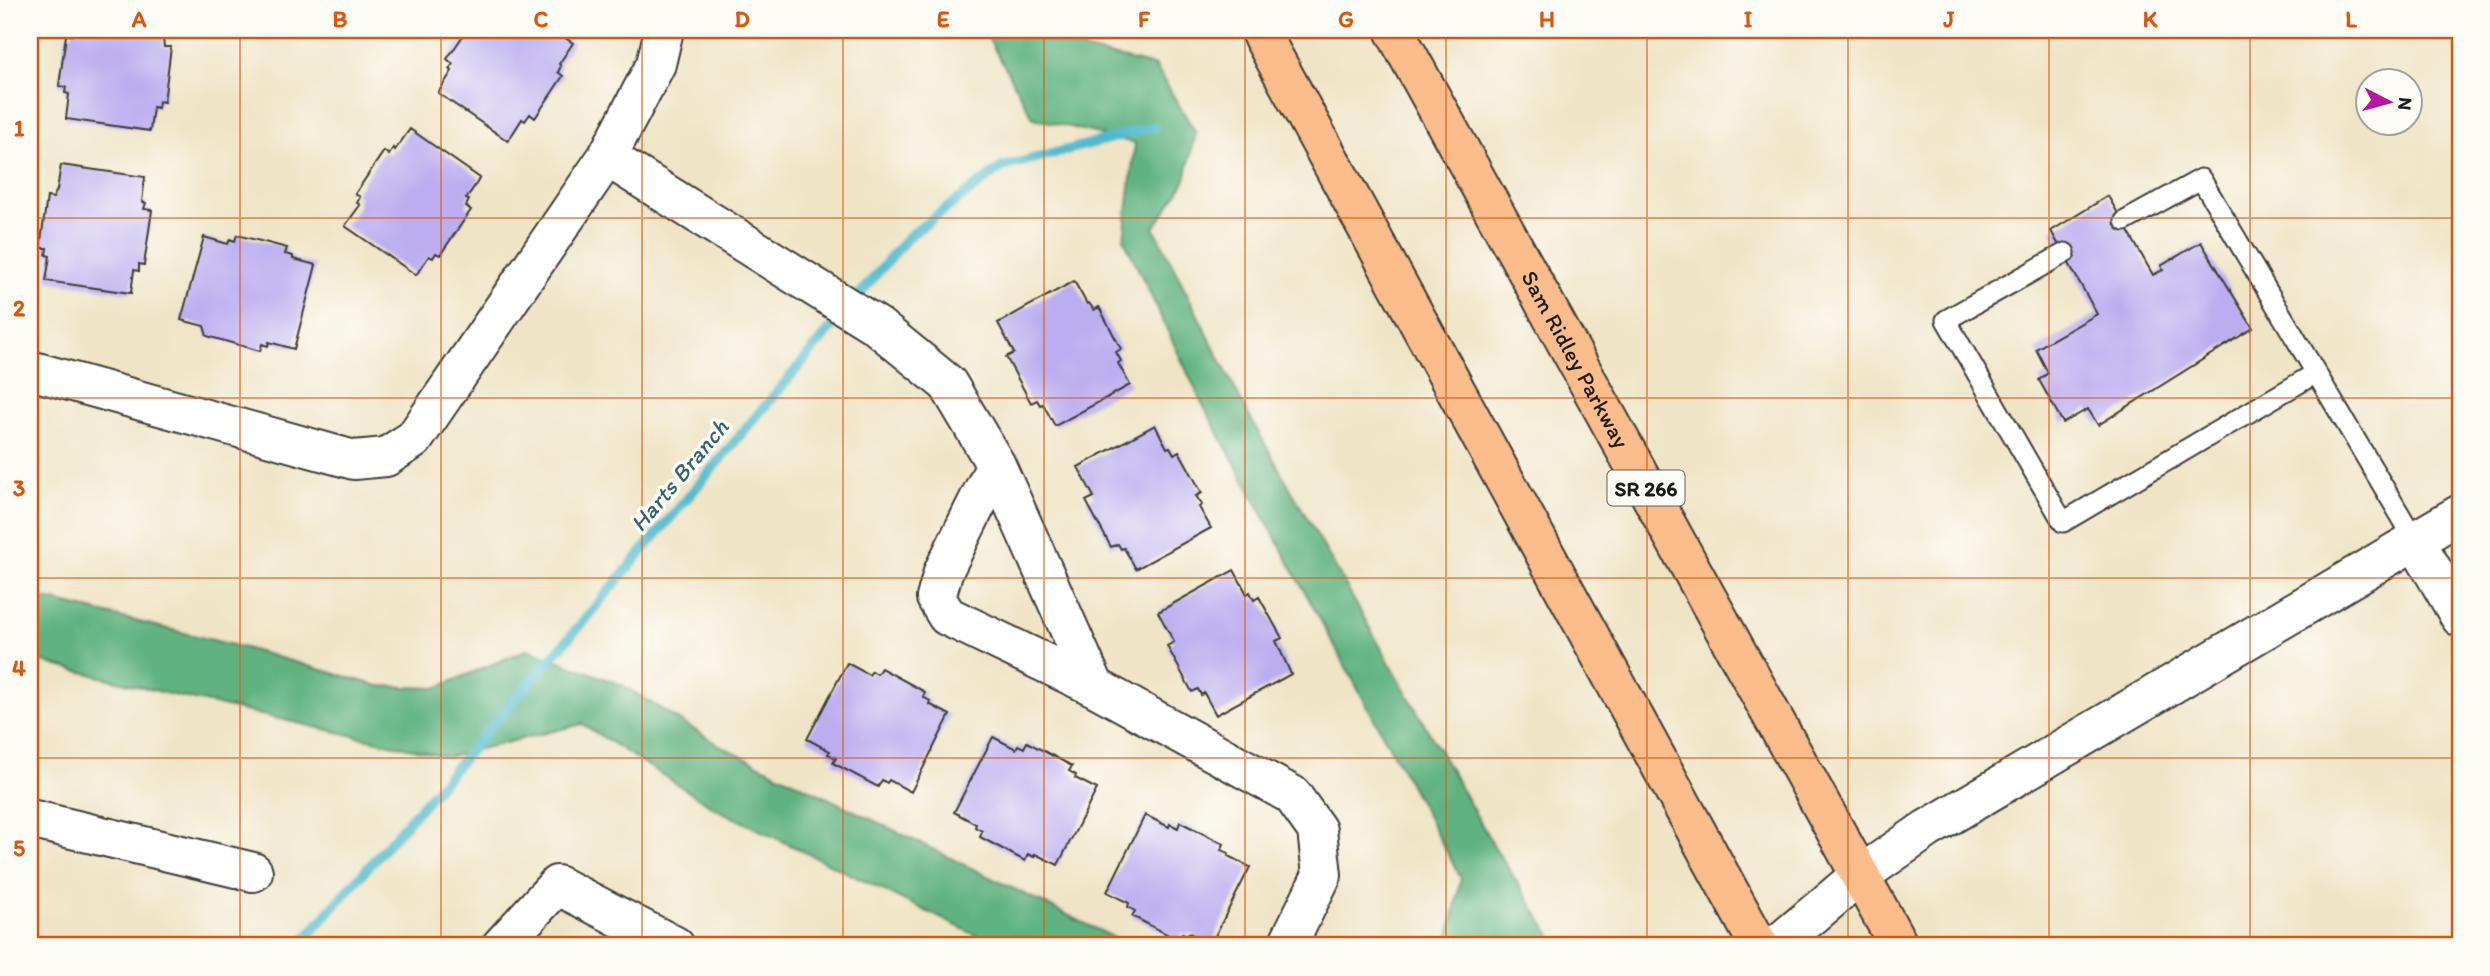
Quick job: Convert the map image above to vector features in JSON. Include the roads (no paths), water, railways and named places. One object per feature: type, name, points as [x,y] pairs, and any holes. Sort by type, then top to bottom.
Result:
[{"type":"main road","points":[[1259,30],[1759,946]]},
{"type":"main road","name":"Sam Ridley Parkway","points":[[1394,30],[1858,876],[1899,946]]},
{"type":"street","points":[[30,370],[354,460],[386,457],[414,439],[607,157],[656,64],[664,30]]},
{"type":"street","points":[[607,157],[877,326],[948,384],[996,465],[1095,687]]},
{"type":"street","points":[[996,465],[943,572],[936,598],[947,616],[1095,687],[1292,795],[1317,830],[1322,875],[1287,946]]},
{"type":"street","points":[[1776,946],[1858,876],[1927,829],[2460,514]]},
{"type":"street","points":[[2415,540],[2460,617]]},
{"type":"street","points":[[30,819],[253,873]]},
{"type":"street","points":[[501,946],[557,885],[675,946]]},
{"type":"lane","points":[[2125,220],[2201,179],[2415,540]]},
{"type":"lane","points":[[2065,253],[1946,320],[2063,522],[2316,373]]},
{"type":"waterway","name":"Harts Branch","points":[[299,946],[569,638],[908,237],[1002,167],[1154,127]]}]
